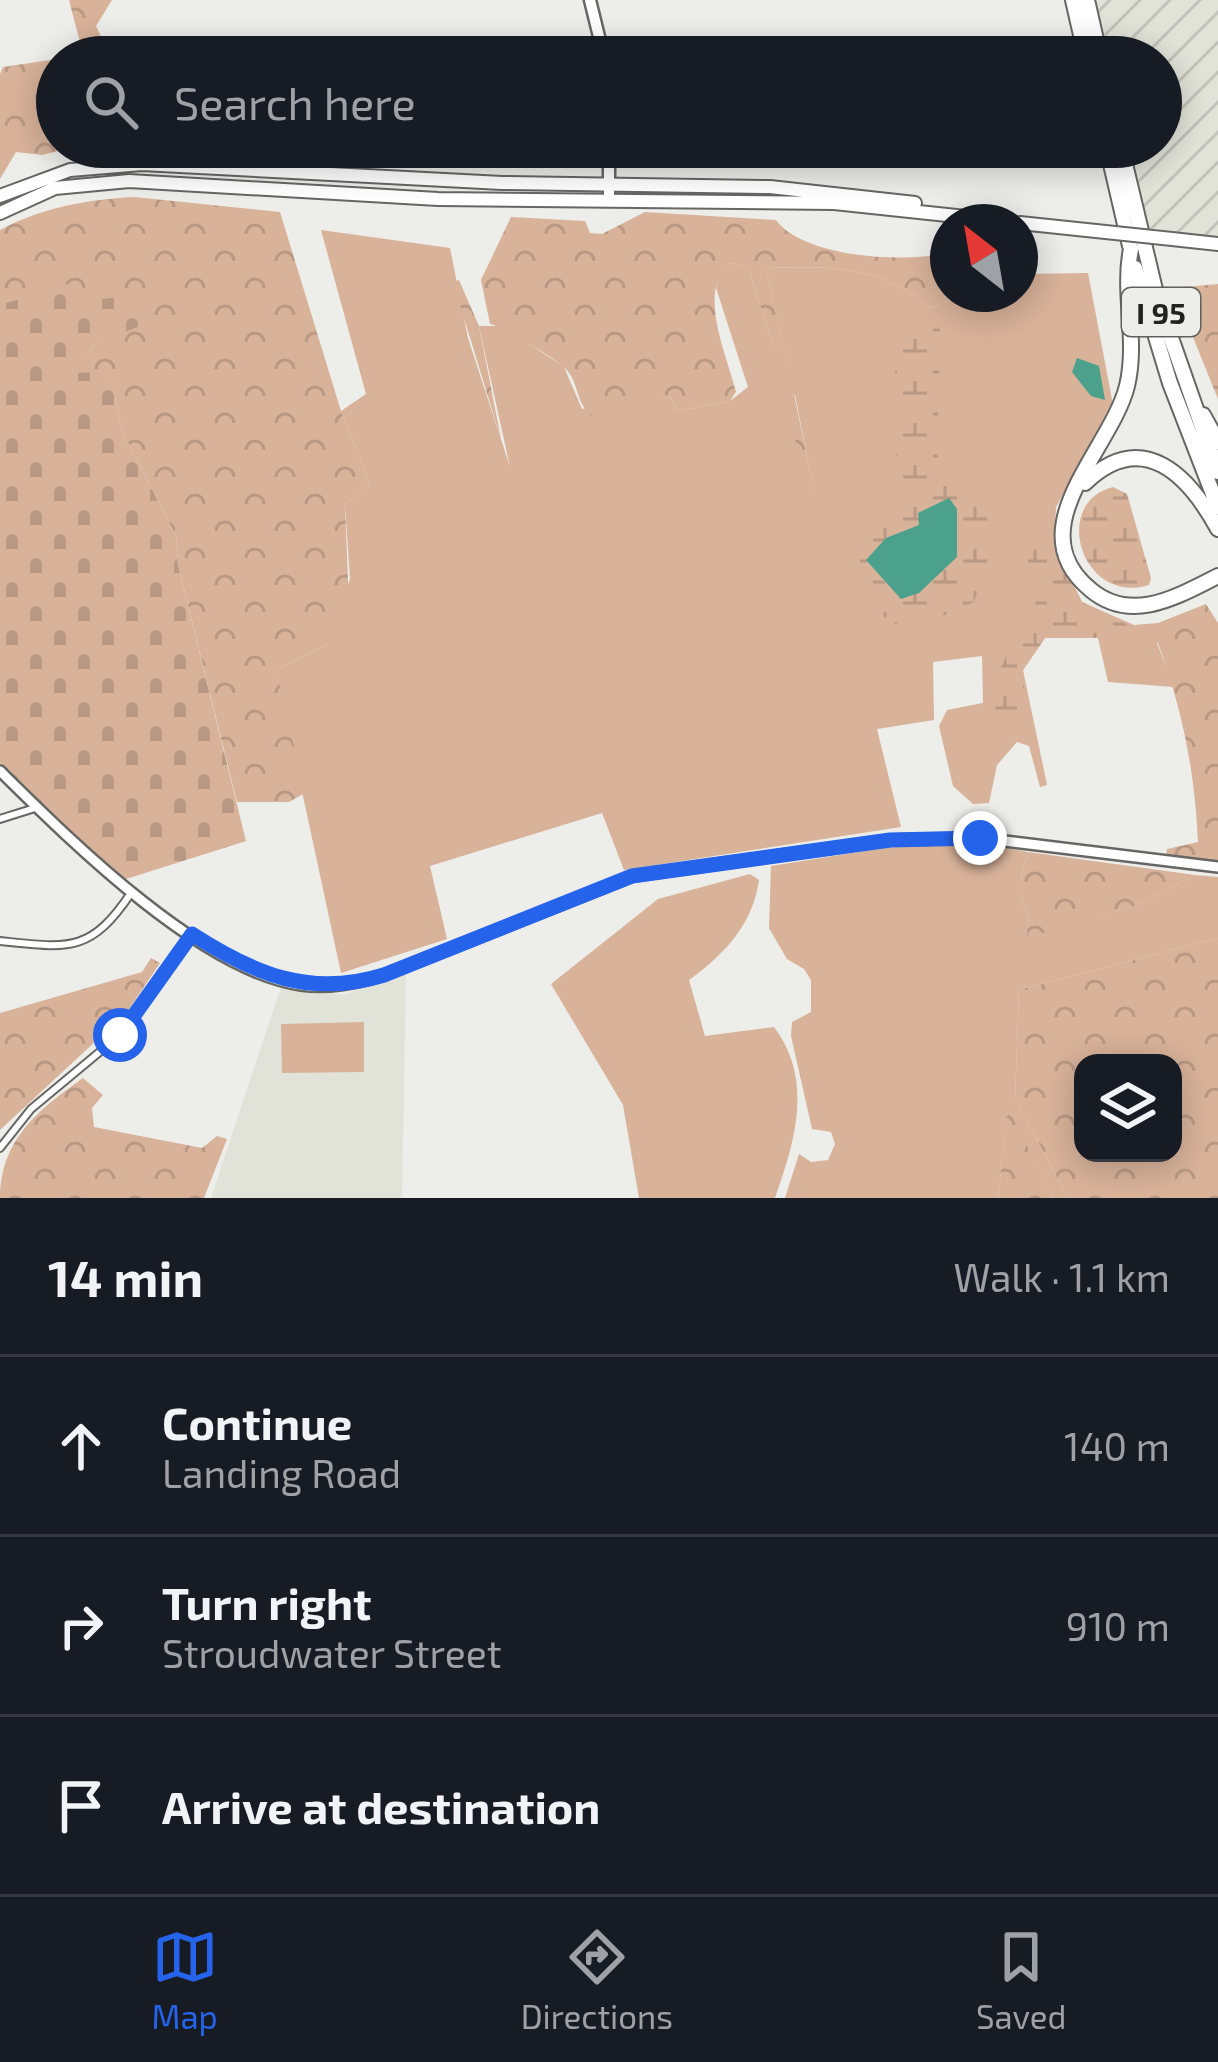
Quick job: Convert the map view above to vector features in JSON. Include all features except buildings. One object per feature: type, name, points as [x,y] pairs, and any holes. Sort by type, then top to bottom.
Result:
[{"type":"highway","points":[[1073,0],[1082,36]]},
{"type":"highway","points":[[1087,0],[1095,36]]},
{"type":"highway","points":[[0,196],[87,168]]},
{"type":"highway","points":[[187,168],[609,193]]},
{"type":"highway","name":"I 95","points":[[1112,168],[1170,383],[1218,507]]},
{"type":"highway","name":"I 95","points":[[1126,168],[1164,320],[1218,472]]},
{"type":"highway","points":[[0,212],[55,188],[129,181],[438,199],[812,190],[930,208]]},
{"type":"highway","points":[[1038,224],[1218,244]]},
{"type":"highway","points":[[1130,249],[1132,342],[1127,385],[1112,426],[1068,501],[1063,544],[1082,583],[1112,602],[1155,605],[1218,573]]},
{"type":"highway","points":[[1164,320],[1218,442]]},
{"type":"highway","points":[[1197,584],[1142,602],[1098,590],[1082,575],[1069,549],[1067,521],[1073,500],[1091,477],[1109,465],[1152,461],[1184,477],[1218,529]]},
{"type":"main road","points":[[590,0],[599,36]]},
{"type":"main road","points":[[609,168],[609,193]]},
{"type":"main road","points":[[0,772],[131,892],[192,934],[277,979],[341,985],[384,975],[591,889],[699,866],[957,836],[1218,867]]},
{"type":"street","points":[[0,819],[35,808]]},
{"type":"street","points":[[0,941],[60,947],[82,943],[101,932],[131,892]]},
{"type":"street","points":[[0,1148],[31,1109],[108,1049],[192,934]]},
{"type":"shaded area","points":[[1096,0],[1218,0],[1218,239],[1149,228],[1136,168],[1182,168],[1182,36],[1105,36]]},
{"type":"shaded area","points":[[1077,358],[1099,366],[1105,400],[1091,396],[1072,372]]},
{"type":"shaded area","points":[[949,498],[957,509],[957,557],[919,593],[901,599],[866,560],[886,538],[919,525],[918,513]]},
{"type":"shaded area","points":[[406,972],[402,1198],[211,1198],[281,987],[344,995]]},
{"type":"green space","points":[[69,0],[112,0],[96,26],[101,36],[78,36]]},
{"type":"green space","points":[[36,62],[36,154],[16,152],[0,179],[0,74],[3,67]]},
{"type":"green space","points":[[134,197],[280,212],[341,411],[370,484],[345,505],[349,604],[326,645],[276,670],[305,793],[289,802],[237,802],[178,565],[176,536],[122,431],[110,372],[76,374],[93,345],[153,319],[82,301],[0,305],[0,230],[65,206]]},
{"type":"green space","points":[[645,212],[776,220],[808,243],[831,250],[882,257],[930,256],[930,308],[893,283],[853,271],[766,268],[789,371],[773,346],[748,267],[729,263],[715,290],[715,307],[736,392],[730,401],[677,411],[671,398],[661,393],[648,398],[646,407],[593,417],[565,368],[490,324],[481,280],[511,217],[585,221],[590,233],[602,234]]},
{"type":"green space","points":[[321,230],[450,248],[468,338],[510,467],[479,326],[503,326],[564,367],[582,409],[661,393],[671,398],[677,411],[730,401],[748,387],[716,288],[719,272],[729,263],[748,267],[773,346],[788,368],[766,268],[832,268],[873,276],[912,294],[930,312],[1038,312],[1038,274],[1088,273],[1113,405],[1056,507],[1054,546],[1082,602],[1134,625],[1157,643],[1174,687],[1108,682],[1098,638],[1045,638],[1023,670],[1047,785],[1040,787],[1029,746],[1017,742],[997,765],[989,803],[973,804],[953,786],[939,726],[947,710],[983,703],[982,656],[933,662],[934,720],[877,729],[901,827],[624,870],[602,813],[430,866],[447,939],[341,973],[276,670],[326,645],[350,579],[345,505],[370,484],[341,411],[366,394]],"holes":[[[793,395],[795,395],[816,502],[785,405]]]},
{"type":"green space","points":[[459,280],[479,326],[501,439],[453,282]]},
{"type":"green space","points":[[68,284],[82,301],[132,296],[154,320],[93,345],[77,373],[110,371],[122,431],[176,536],[178,565],[246,841],[123,880],[0,763],[0,305]]},
{"type":"green space","points":[[1218,284],[1218,399],[1173,288]]},
{"type":"green space","points":[[930,308],[940,330],[937,455],[994,519],[992,548],[974,602],[908,631],[870,603],[858,573],[871,541],[904,509],[907,488],[890,438],[900,414],[893,354],[897,333]],"holes":[[[957,509],[957,557],[891,590],[867,561],[919,525]]]},
{"type":"green space","points":[[794,394],[820,519],[784,404]]},
{"type":"green space","points":[[1113,487],[1127,494],[1149,585],[1126,587],[1106,581],[1082,550],[1083,512],[1094,497]]},
{"type":"green space","points":[[1038,546],[1054,546],[1082,602],[1145,634],[1141,644],[1119,652],[1098,638],[1045,638],[1023,670],[1025,700],[1001,731],[994,701],[996,681],[1040,594],[1027,558]]},
{"type":"green space","points":[[1206,604],[1218,623],[1218,862],[1166,858],[1167,849],[1198,842],[1194,790],[1180,716],[1158,643],[1141,644],[1145,634],[1134,625],[1158,623]]},
{"type":"green space","points":[[978,843],[1028,852],[1021,885],[1029,916],[1026,937],[1137,905],[1195,875],[1218,877],[1218,938],[1019,990],[1015,1099],[1068,1198],[1054,1198],[1008,1110],[998,1198],[785,1198],[799,1154],[811,1162],[828,1160],[835,1144],[831,1132],[812,1129],[791,1036],[792,1022],[811,1012],[811,980],[804,969],[787,959],[769,928],[771,866],[896,846]]},
{"type":"green space","points":[[1028,852],[1195,875],[1137,905],[1026,938],[1029,916],[1021,885]]},
{"type":"green space","points":[[750,874],[759,880],[743,924],[725,949],[689,980],[705,1036],[774,1027],[786,1047],[794,1068],[797,1111],[775,1198],[639,1198],[623,1105],[551,984],[658,899]]},
{"type":"green space","points":[[1218,938],[1218,1198],[1068,1198],[1015,1099],[1019,990]]},
{"type":"green space","points":[[151,958],[160,963],[127,1012],[0,1130],[0,1013],[142,972]]},
{"type":"green space","points":[[364,1022],[364,1072],[282,1073],[281,1024]]},
{"type":"green space","points":[[83,1078],[103,1095],[92,1108],[94,1127],[202,1148],[217,1136],[227,1139],[204,1198],[0,1198],[14,1143],[37,1115]]},
{"type":"green space","points":[[1008,1108],[1054,1198],[998,1198]]},
{"type":"route","points":[[120,1035],[192,934],[277,979],[303,985],[358,983],[632,876],[890,840],[980,838]]}]
